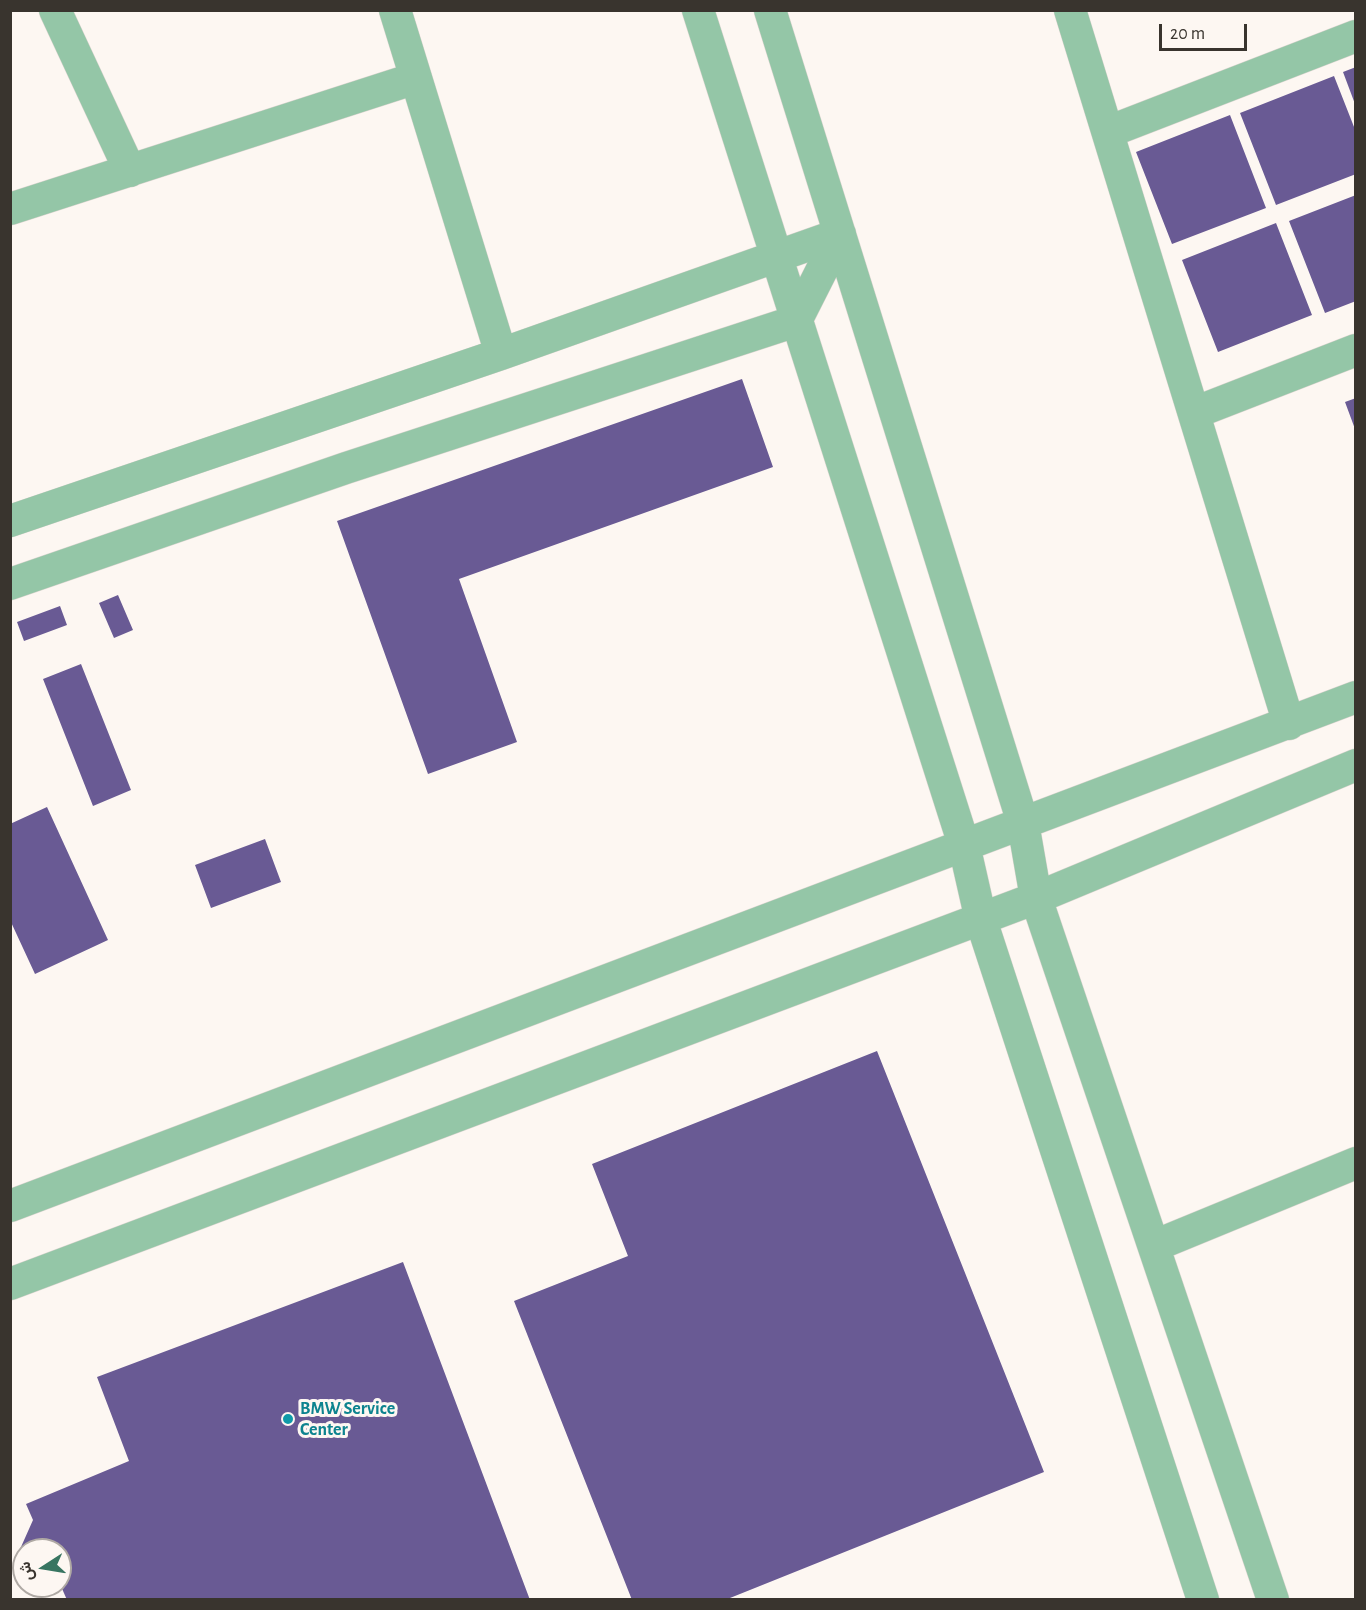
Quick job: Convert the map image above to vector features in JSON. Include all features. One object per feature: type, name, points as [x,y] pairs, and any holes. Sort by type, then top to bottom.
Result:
[{"type":"street","points":[[55,10],[129,171]]},
{"type":"street","points":[[395,10],[501,354]]},
{"type":"street","points":[[698,10],[964,845],[981,920],[1203,1599]]},
{"type":"street","points":[[770,10],[1023,823],[1036,898],[1273,1599]]},
{"type":"street","points":[[1070,10],[1289,724]]},
{"type":"street","points":[[1108,132],[1356,36]]},
{"type":"street","points":[[10,209],[416,78]]},
{"type":"street","points":[[10,521],[501,354],[840,234]]},
{"type":"street","points":[[10,584],[335,472],[796,321],[840,234]]},
{"type":"street","points":[[1194,413],[1356,350]]},
{"type":"street","points":[[10,1206],[1356,697]]},
{"type":"street","points":[[10,1284],[981,920],[1356,765]]},
{"type":"street","points":[[1154,1245],[1356,1163]]},
{"type":"building","points":[[1356,67],[1356,104],[1355,104],[1343,72]]},
{"type":"building","points":[[1334,76],[1356,132],[1356,174],[1276,205],[1240,113]]},
{"type":"building","points":[[1230,115],[1266,208],[1172,244],[1136,152]]},
{"type":"building","points":[[1356,195],[1356,301],[1325,313],[1289,221]]},
{"type":"building","points":[[1276,223],[1312,315],[1218,352],[1182,260]]},
{"type":"building","points":[[742,379],[773,467],[459,579],[517,742],[428,774],[337,521]]},
{"type":"building","points":[[1356,398],[1356,429],[1355,429],[1345,402]]},
{"type":"building","points":[[118,595],[133,630],[114,638],[99,603]]},
{"type":"building","points":[[60,606],[67,625],[24,641],[17,622]]},
{"type":"building","points":[[81,664],[131,790],[93,806],[43,679]]},
{"type":"building","points":[[47,807],[108,940],[35,974],[10,920],[10,824]]},
{"type":"building","points":[[265,839],[281,882],[211,908],[195,865]]},
{"type":"building","points":[[877,1051],[1044,1472],[725,1600],[632,1600],[514,1301],[628,1256],[592,1164]]},
{"type":"building","name":"BMW Service Center","points":[[403,1262],[530,1600],[67,1600],[66,1598],[72,1598],[72,1538],[25,1538],[33,1520],[26,1504],[129,1461],[97,1377]]},
{"type":"place","name":"BMW Service Center","points":[[288,1419]]}]
